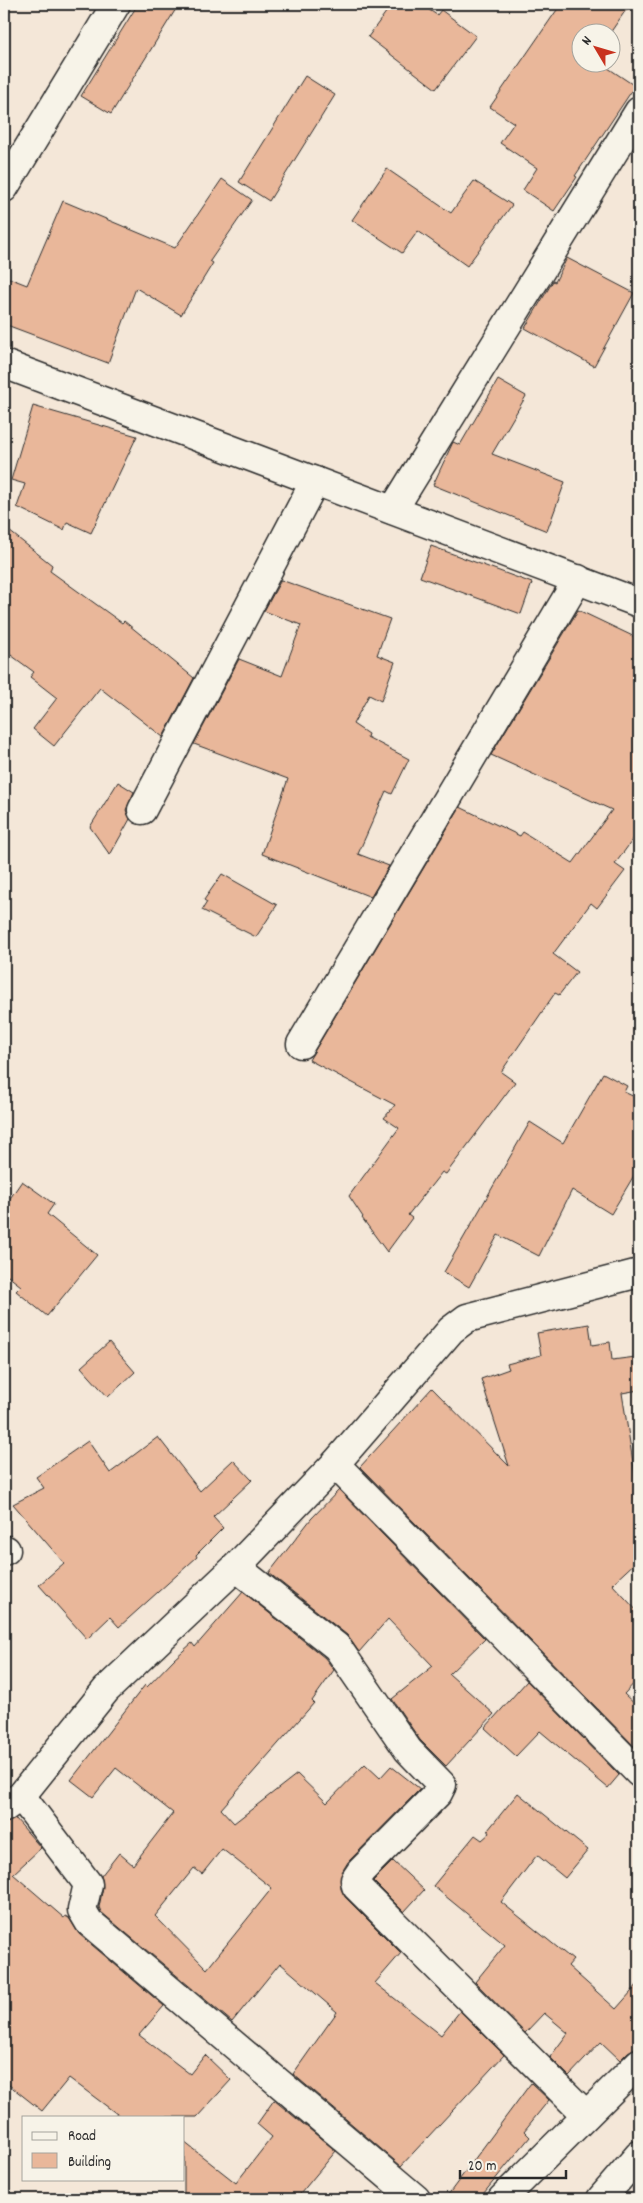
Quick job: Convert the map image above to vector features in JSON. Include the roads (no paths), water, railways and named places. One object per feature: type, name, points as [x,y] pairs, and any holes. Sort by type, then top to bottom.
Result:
[{"type":"street","points":[[4,188],[116,4]]},
{"type":"street","points":[[393,510],[639,111]]},
{"type":"street","points":[[4,364],[639,602]]},
{"type":"street","points":[[142,810],[315,481]]},
{"type":"street","points":[[301,1044],[578,579]]},
{"type":"street","points":[[416,2199],[89,1922],[82,1910],[88,1884],[12,1802],[106,1690],[236,1567],[335,1464],[451,1330],[467,1318],[639,1274]]},
{"type":"street","points":[[335,1464],[639,1774]]},
{"type":"street","points":[[236,1567],[337,1647],[408,1750],[442,1785],[438,1793],[361,1871],[355,1880],[356,1886],[586,2115]]},
{"type":"street","points":[[502,2199],[639,2063]]},
{"type":"street","points":[[601,2199],[639,2155]]}]
